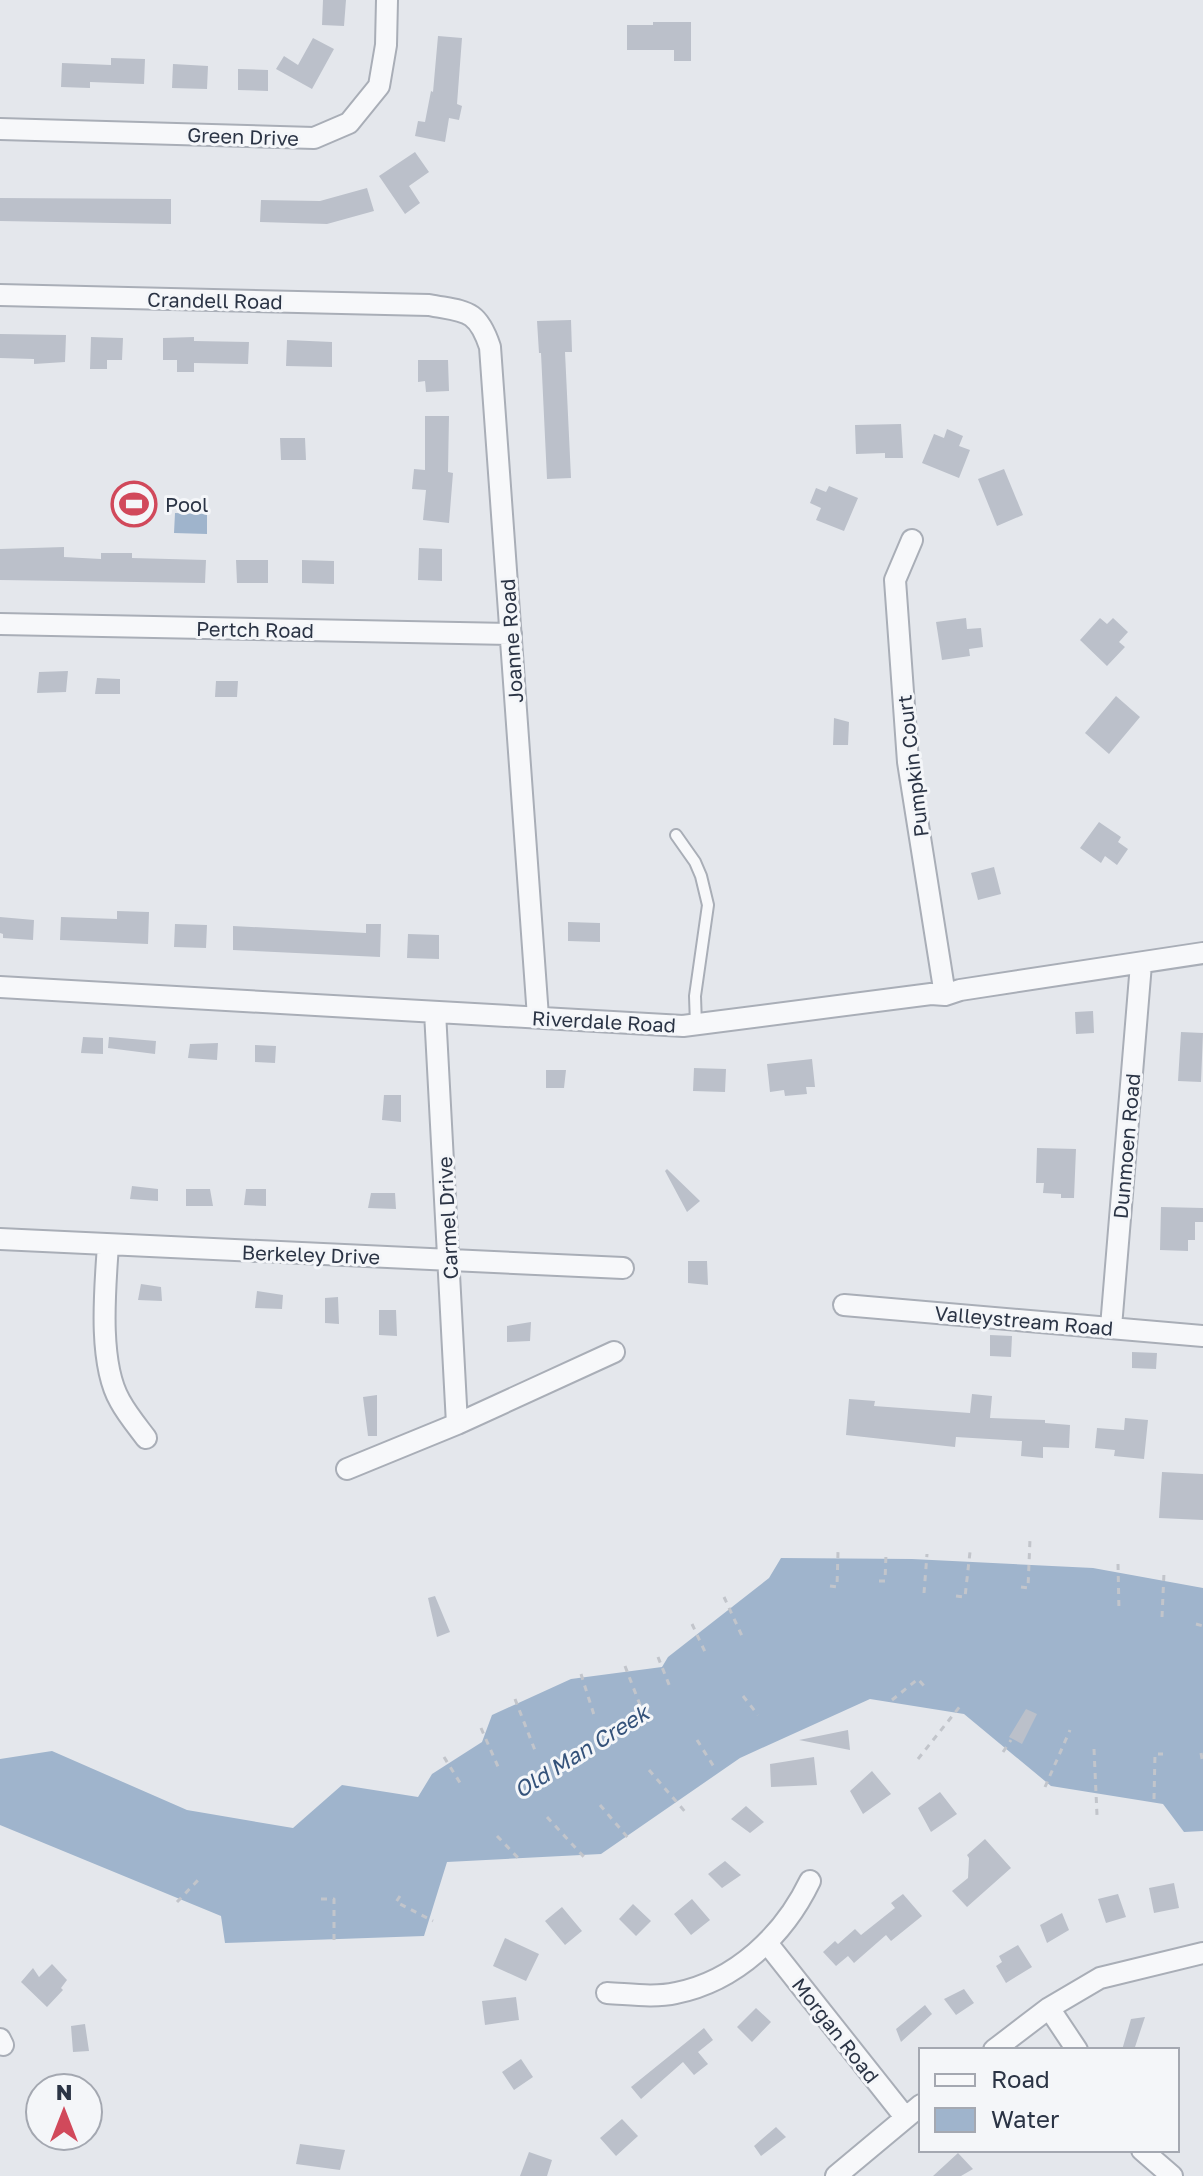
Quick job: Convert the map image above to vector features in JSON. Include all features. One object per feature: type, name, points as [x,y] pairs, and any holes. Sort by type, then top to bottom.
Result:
[{"type":"street","name":"Green Drive","points":[[0,129],[314,138],[349,123],[379,86],[386,45],[387,0]]},
{"type":"street","name":"Crandell Road","points":[[0,295],[429,305]]},
{"type":"street","name":"Joanne Road","points":[[429,305],[469,313],[484,328],[490,347],[538,1017]]},
{"type":"street","name":"Pumpkin Court","points":[[912,540],[895,580],[908,767],[945,995]]},
{"type":"street","name":"Pertch Road","points":[[0,624],[511,634]]},
{"type":"street","name":"Riverdale Road","points":[[0,987],[696,1025],[931,994],[945,995],[960,990],[1203,953]]},
{"type":"street","name":"Dunmoen Road","points":[[1111,1327],[1141,964]]},
{"type":"street","name":"Carmel Drive","points":[[435,1012],[457,1424]]},
{"type":"street","name":"Berkeley Drive","points":[[0,1239],[623,1268]]},
{"type":"street","points":[[108,1245],[104,1303],[110,1370],[119,1399],[146,1438]]},
{"type":"street","name":"Valleystream Road","points":[[844,1305],[1203,1336]]},
{"type":"street","points":[[347,1469],[457,1424],[614,1352]]},
{"type":"street","points":[[607,1993],[676,1993],[728,1973],[767,1943],[791,1917],[810,1881]]},
{"type":"street","name":"Morgan Road","points":[[767,1943],[913,2111]]},
{"type":"street","points":[[997,2048],[1049,2008],[1100,1978],[1203,1953]]},
{"type":"street","points":[[1049,2008],[1076,2048]]},
{"type":"street","points":[[836,2176],[913,2111]]},
{"type":"street","points":[[1144,2152],[1172,2176]]},
{"type":"lane","points":[[676,835],[695,862],[708,905],[695,996],[696,1025]]},
{"type":"path","points":[[1021,1587],[1028,1588],[1030,1539]]},
{"type":"path","points":[[830,1586],[837,1587],[838,1552]]},
{"type":"path","points":[[956,1596],[965,1597],[970,1552]]},
{"type":"path","points":[[879,1581],[885,1581],[886,1554]]},
{"type":"path","points":[[924,1593],[927,1554]]},
{"type":"path","points":[[1118,1564],[1119,1611]]},
{"type":"path","points":[[1162,1617],[1164,1573]]},
{"type":"path","points":[[724,1597],[742,1636]]},
{"type":"path","points":[[692,1624],[706,1654]]},
{"type":"path","points":[[1196,1624],[1203,1626]]},
{"type":"path","points":[[658,1657],[670,1687]]},
{"type":"path","points":[[625,1666],[642,1710]]},
{"type":"path","points":[[581,1674],[594,1715]]},
{"type":"path","points":[[892,1700],[918,1679],[925,1687]]},
{"type":"path","points":[[743,1696],[758,1715]]},
{"type":"path","points":[[515,1699],[536,1753]]},
{"type":"path","points":[[918,1759],[961,1705]]},
{"type":"path","points":[[481,1728],[499,1769]]},
{"type":"path","points":[[1045,1787],[1070,1730]]},
{"type":"path","points":[[697,1740],[716,1770]]},
{"type":"path","points":[[1003,1752],[1011,1740]]},
{"type":"path","points":[[1094,1749],[1097,1815]]},
{"type":"path","points":[[1201,1753],[1203,1764]]},
{"type":"path","points":[[1154,1799],[1155,1754],[1163,1754]]},
{"type":"path","points":[[444,1757],[462,1786]]},
{"type":"path","points":[[649,1770],[687,1814]]},
{"type":"path","points":[[600,1805],[629,1839]]},
{"type":"path","points":[[547,1817],[584,1857]]},
{"type":"path","points":[[497,1836],[522,1862]]},
{"type":"path","points":[[177,1902],[201,1877]]},
{"type":"path","points":[[400,1896],[396,1902],[433,1921]]},
{"type":"path","points":[[321,1899],[334,1899],[334,1942]]},
{"type":"water","points":[[175,513],[207,514],[207,534],[174,533]]},
{"type":"water","name":"Old Man Creek","points":[[781,1558],[912,1559],[1093,1568],[1203,1588],[1203,1831],[1184,1832],[1163,1804],[1051,1786],[964,1714],[870,1699],[740,1758],[601,1854],[447,1862],[424,1936],[225,1943],[221,1916],[0,1825],[0,1759],[52,1751],[187,1810],[293,1828],[342,1785],[418,1797],[432,1774],[482,1742],[492,1715],[571,1679],[662,1667],[668,1657],[769,1578]]},
{"type":"building","points":[[323,0],[346,0],[344,26],[322,25]]},
{"type":"building","points":[[653,22],[691,22],[691,61],[674,61],[674,50],[627,50],[627,25],[653,25]]},
{"type":"building","points":[[438,36],[462,38],[457,104],[462,106],[459,120],[449,118],[445,142],[415,136],[418,121],[425,122],[433,92]]},
{"type":"building","points":[[313,38],[334,49],[312,89],[276,69],[284,56],[298,65]]},
{"type":"building","points":[[111,58],[145,59],[144,84],[90,82],[90,88],[61,87],[62,63],[111,65]]},
{"type":"building","points":[[173,64],[208,66],[207,89],[172,88]]},
{"type":"building","points":[[238,69],[268,70],[268,91],[238,90]]},
{"type":"building","points":[[415,152],[429,172],[409,186],[420,203],[405,214],[379,176]]},
{"type":"building","points":[[367,188],[374,211],[327,224],[260,222],[261,200],[320,201]]},
{"type":"building","points":[[0,198],[171,199],[171,224],[0,221]]},
{"type":"building","points":[[571,320],[572,352],[565,352],[571,478],[547,479],[537,321]]},
{"type":"building","points":[[0,334],[66,335],[65,362],[34,364],[34,359],[0,358]]},
{"type":"building","points":[[91,337],[123,338],[122,360],[107,360],[107,369],[90,369]]},
{"type":"building","points":[[194,337],[194,341],[249,342],[248,364],[194,363],[194,372],[177,372],[177,360],[163,360],[163,338]]},
{"type":"building","points":[[287,340],[332,342],[332,367],[286,366]]},
{"type":"building","points":[[418,360],[448,360],[449,391],[426,392],[425,381],[418,382]]},
{"type":"building","points":[[425,416],[449,416],[448,472],[453,473],[449,523],[423,520],[426,490],[412,489],[414,469],[425,470]]},
{"type":"building","points":[[901,424],[903,458],[885,458],[885,453],[856,454],[855,425]]},
{"type":"building","points":[[947,429],[963,436],[959,446],[970,450],[959,478],[922,463],[934,434],[944,438]]},
{"type":"building","points":[[280,438],[305,438],[306,460],[281,460]]},
{"type":"building","points":[[1004,469],[1023,515],[997,526],[978,479]]},
{"type":"building","points":[[829,486],[858,498],[844,531],[816,520],[821,508],[810,503],[816,488],[826,492]]},
{"type":"building","points":[[64,547],[64,557],[101,559],[101,553],[132,553],[132,558],[206,560],[205,583],[0,580],[0,549]]},
{"type":"building","points":[[419,548],[442,549],[442,581],[418,580]]},
{"type":"building","points":[[236,560],[268,560],[268,583],[237,583]]},
{"type":"building","points":[[302,560],[334,561],[334,584],[302,583]]},
{"type":"building","points":[[966,618],[967,629],[981,628],[983,647],[969,649],[970,656],[942,660],[936,622]]},
{"type":"building","points":[[1100,618],[1107,624],[1113,618],[1128,632],[1119,642],[1125,647],[1107,666],[1080,640]]},
{"type":"building","points":[[68,671],[66,692],[37,693],[39,672]]},
{"type":"building","points":[[97,678],[120,679],[120,694],[95,694]]},
{"type":"building","points":[[216,681],[238,681],[237,697],[215,697]]},
{"type":"building","points":[[1116,696],[1140,717],[1109,754],[1085,733]]},
{"type":"building","points":[[834,718],[849,722],[848,745],[833,745]]},
{"type":"building","points":[[1099,822],[1121,837],[1118,842],[1128,849],[1117,865],[1105,856],[1101,863],[1080,848]]},
{"type":"building","points":[[994,867],[1001,894],[978,900],[971,873]]},
{"type":"building","points":[[117,911],[149,912],[148,944],[60,940],[61,917],[117,919]]},
{"type":"building","points":[[0,917],[34,920],[33,940],[3,938]]},
{"type":"building","points":[[568,922],[600,923],[600,942],[568,941]]},
{"type":"building","points":[[175,924],[207,925],[206,948],[174,947]]},
{"type":"building","points":[[366,924],[381,924],[380,957],[233,950],[233,926],[366,933]]},
{"type":"building","points":[[408,934],[439,935],[439,959],[407,958]]},
{"type":"building","points":[[1093,1011],[1094,1033],[1076,1034],[1075,1012]]},
{"type":"building","points":[[1181,1032],[1203,1033],[1201,1082],[1178,1081]]},
{"type":"building","points":[[83,1037],[103,1038],[103,1054],[81,1053]]},
{"type":"building","points":[[109,1037],[156,1041],[155,1054],[108,1048]]},
{"type":"building","points":[[218,1043],[217,1060],[188,1058],[190,1044]]},
{"type":"building","points":[[255,1045],[276,1046],[275,1063],[255,1062]]},
{"type":"building","points":[[812,1059],[815,1087],[806,1087],[807,1094],[785,1096],[784,1090],[770,1092],[767,1064]]},
{"type":"building","points":[[694,1068],[726,1069],[725,1092],[693,1091]]},
{"type":"building","points":[[546,1070],[566,1070],[564,1088],[546,1088]]},
{"type":"building","points":[[384,1095],[401,1095],[401,1122],[382,1120]]},
{"type":"building","points":[[1037,1148],[1076,1149],[1074,1198],[1043,1193],[1044,1183],[1036,1183]]},
{"type":"building","points":[[667,1169],[700,1201],[687,1212],[665,1171]]},
{"type":"building","points":[[132,1186],[158,1189],[158,1201],[130,1199]]},
{"type":"building","points":[[186,1189],[210,1189],[213,1206],[186,1206]]},
{"type":"building","points":[[246,1189],[266,1189],[266,1206],[244,1205]]},
{"type":"building","points":[[371,1193],[395,1193],[396,1209],[368,1208]]},
{"type":"building","points":[[1161,1207],[1203,1208],[1203,1222],[1195,1222],[1195,1240],[1188,1240],[1188,1251],[1160,1250]]},
{"type":"building","points":[[688,1261],[707,1261],[708,1285],[688,1283]]},
{"type":"building","points":[[141,1284],[161,1287],[162,1301],[138,1300]]},
{"type":"building","points":[[257,1291],[283,1295],[282,1309],[255,1308]]},
{"type":"building","points":[[338,1297],[339,1324],[325,1323],[325,1298]]},
{"type":"building","points":[[379,1310],[396,1310],[397,1336],[379,1335]]},
{"type":"building","points":[[531,1322],[530,1341],[507,1342],[507,1326]]},
{"type":"building","points":[[990,1335],[1012,1336],[1011,1357],[990,1356]]},
{"type":"building","points":[[1132,1352],[1157,1353],[1156,1369],[1132,1368]]},
{"type":"building","points":[[972,1394],[992,1396],[990,1418],[1045,1420],[1045,1423],[1070,1425],[1069,1448],[1043,1447],[1043,1458],[1021,1456],[1022,1441],[956,1437],[955,1447],[846,1435],[849,1399],[875,1401],[874,1406],[970,1413]]},
{"type":"building","points":[[377,1395],[377,1436],[368,1436],[363,1397]]},
{"type":"building","points":[[1125,1418],[1148,1420],[1144,1459],[1114,1456],[1115,1450],[1095,1448],[1097,1428],[1124,1430]]},
{"type":"building","points":[[1162,1472],[1203,1474],[1203,1520],[1159,1518]]},
{"type":"building","points":[[435,1596],[450,1632],[437,1637],[428,1598]]},
{"type":"building","points":[[1026,1709],[1037,1714],[1022,1744],[1009,1737]]},
{"type":"building","points":[[848,1730],[850,1750],[799,1740]]},
{"type":"building","points":[[814,1757],[817,1785],[771,1787],[770,1764]]},
{"type":"building","points":[[872,1771],[891,1794],[863,1814],[850,1791]]},
{"type":"building","points":[[940,1792],[957,1814],[931,1832],[918,1808]]},
{"type":"building","points":[[746,1806],[764,1822],[750,1833],[731,1819]]},
{"type":"building","points":[[985,1839],[1011,1868],[967,1907],[952,1891],[968,1878],[967,1855]]},
{"type":"building","points":[[725,1861],[741,1875],[722,1888],[708,1874]]},
{"type":"building","points":[[1174,1883],[1179,1908],[1154,1913],[1149,1888]]},
{"type":"building","points":[[903,1894],[922,1916],[891,1941],[886,1935],[854,1963],[848,1956],[836,1966],[823,1952],[855,1929],[861,1935],[895,1908],[891,1903]]},
{"type":"building","points":[[1118,1894],[1126,1917],[1106,1923],[1098,1899]]},
{"type":"building","points":[[692,1899],[710,1920],[691,1935],[674,1914]]},
{"type":"building","points":[[633,1904],[651,1921],[636,1936],[619,1919]]},
{"type":"building","points":[[562,1907],[582,1931],[565,1945],[545,1921]]},
{"type":"building","points":[[1062,1913],[1069,1930],[1047,1943],[1040,1925]]},
{"type":"building","points":[[505,1938],[539,1954],[526,1981],[493,1966]]},
{"type":"building","points":[[1018,1945],[1032,1967],[1006,1983],[996,1966],[1002,1962],[999,1956]]},
{"type":"building","points":[[52,1964],[67,1980],[61,1988],[63,1990],[47,2007],[21,1982],[33,1968],[39,1977]]},
{"type":"building","points":[[964,1989],[974,2003],[956,2015],[944,1999]]},
{"type":"building","points":[[516,1997],[519,2020],[485,2025],[482,2001]]},
{"type":"building","points":[[925,2005],[932,2014],[901,2042],[896,2029]]},
{"type":"building","points":[[756,2008],[771,2022],[752,2042],[737,2027]]},
{"type":"building","points":[[1145,2017],[1135,2048],[1123,2048],[1131,2019]]},
{"type":"building","points":[[85,2024],[89,2051],[73,2052],[71,2026]]},
{"type":"building","points":[[704,2028],[713,2040],[698,2052],[708,2064],[694,2075],[683,2062],[641,2099],[631,2087]]},
{"type":"building","points":[[521,2059],[533,2077],[514,2090],[502,2072]]},
{"type":"building","points":[[622,2119],[638,2136],[616,2156],[600,2138]]},
{"type":"building","points":[[776,2127],[786,2137],[761,2156],[754,2146]]},
{"type":"building","points":[[300,2144],[345,2150],[340,2170],[296,2164]]},
{"type":"building","points":[[529,2152],[552,2160],[547,2176],[520,2176]]},
{"type":"building","points":[[958,2153],[973,2169],[961,2176],[933,2176]]},
{"type":"place","name":"Pool","points":[[134,504]]}]
